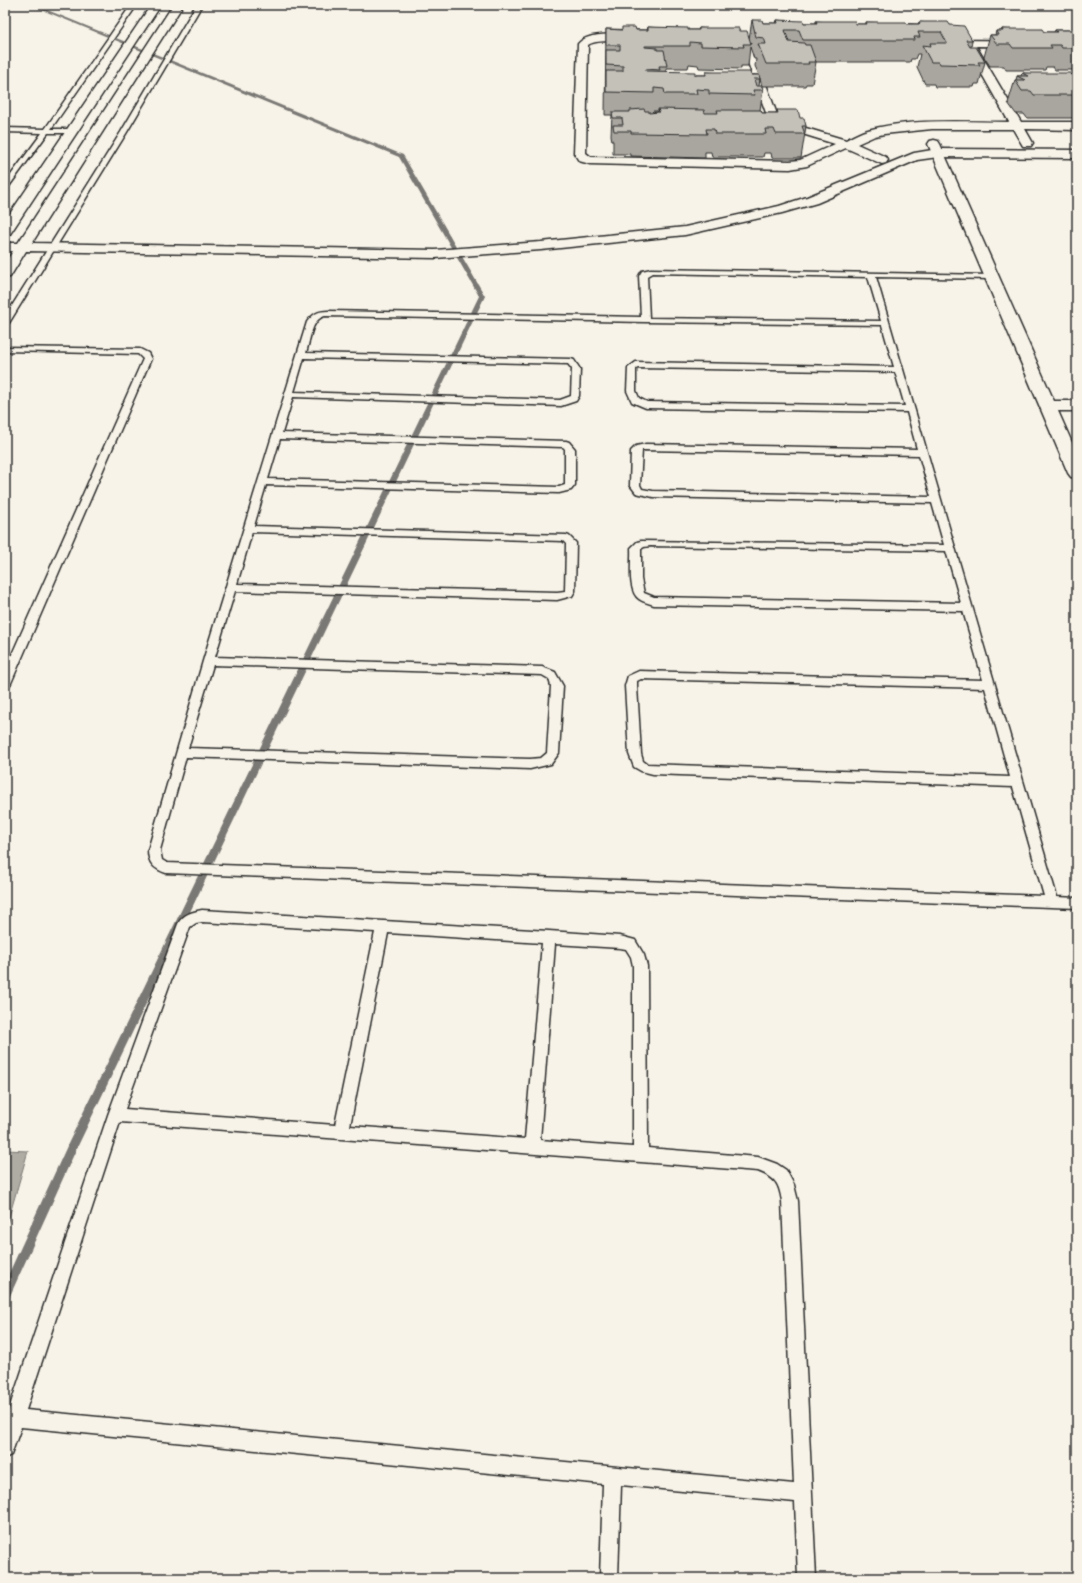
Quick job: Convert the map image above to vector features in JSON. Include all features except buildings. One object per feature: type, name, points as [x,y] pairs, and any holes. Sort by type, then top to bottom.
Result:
[{"type":"street","points":[[5,231],[156,5]]},
{"type":"street","points":[[5,274],[178,5]]},
{"type":"street","points":[[644,39],[597,39],[586,41],[583,44],[581,157],[594,161],[790,165],[803,163],[877,131],[918,126],[1077,126]]},
{"type":"street","points":[[760,41],[741,40],[774,122],[847,144],[882,160]]},
{"type":"street","points":[[931,42],[1077,44]]},
{"type":"street","points":[[969,42],[1027,143]]},
{"type":"street","points":[[462,246],[504,239],[601,230],[708,216],[813,188],[858,171],[901,151],[1027,143],[1077,144]]},
{"type":"street","points":[[5,247],[25,243],[54,243],[276,253],[435,254],[446,247],[541,246],[685,231],[801,203],[936,148],[1077,154]]},
{"type":"street","points":[[936,148],[1077,473]]},
{"type":"street","points":[[5,237],[25,243]]},
{"type":"street","points":[[1048,406],[1077,406]]},
{"type":"lane","points":[[5,188],[134,5]]},
{"type":"lane","points":[[5,323],[124,132],[199,5]]},
{"type":"lane","points":[[5,130],[71,131]]},
{"type":"lane","points":[[645,320],[643,276],[645,273],[651,271],[992,277]]},
{"type":"lane","points":[[872,276],[1052,902]]},
{"type":"lane","points":[[885,323],[645,320],[320,313],[314,317],[181,752],[154,850],[154,859],[159,865],[166,868],[1077,903]]},
{"type":"lane","points":[[5,349],[136,352],[145,355],[146,359],[5,683]]},
{"type":"lane","points":[[290,394],[561,403],[573,400],[574,396],[576,369],[571,362],[302,355]]},
{"type":"lane","points":[[899,370],[636,365],[632,368],[632,397],[634,401],[639,404],[646,405],[910,409]]},
{"type":"lane","points":[[263,482],[559,490],[568,488],[570,485],[570,449],[566,444],[277,436]]},
{"type":"lane","points":[[922,452],[646,447],[638,448],[636,451],[635,485],[639,491],[653,494],[936,500]]},
{"type":"lane","points":[[231,587],[557,596],[568,594],[570,591],[572,543],[566,538],[249,529]]},
{"type":"lane","points":[[950,548],[641,544],[636,548],[637,588],[640,595],[654,600],[967,607]]},
{"type":"lane","points":[[181,752],[530,764],[542,763],[550,760],[553,752],[557,686],[555,677],[548,672],[538,670],[208,661]]},
{"type":"lane","points":[[989,684],[639,676],[632,679],[631,686],[635,754],[638,764],[645,768],[653,769],[1017,782]]},
{"type":"lane","points":[[5,1449],[115,1115],[185,924],[192,918],[202,916],[549,937],[630,944],[637,955],[640,966],[641,1156]]},
{"type":"lane","points":[[341,1132],[383,927]]},
{"type":"lane","points":[[532,1147],[549,937]]},
{"type":"lane","points":[[115,1115],[758,1164],[776,1171],[787,1185],[790,1201],[807,1578]]},
{"type":"lane","points":[[15,1418],[803,1494]]},
{"type":"lane","points":[[609,1578],[612,1476]]},
{"type":"shaded area","points":[[5,1150],[28,1151],[5,1231]]},
{"type":"waterway","points":[[5,1294],[71,1149],[482,296],[401,156],[32,5]]}]
